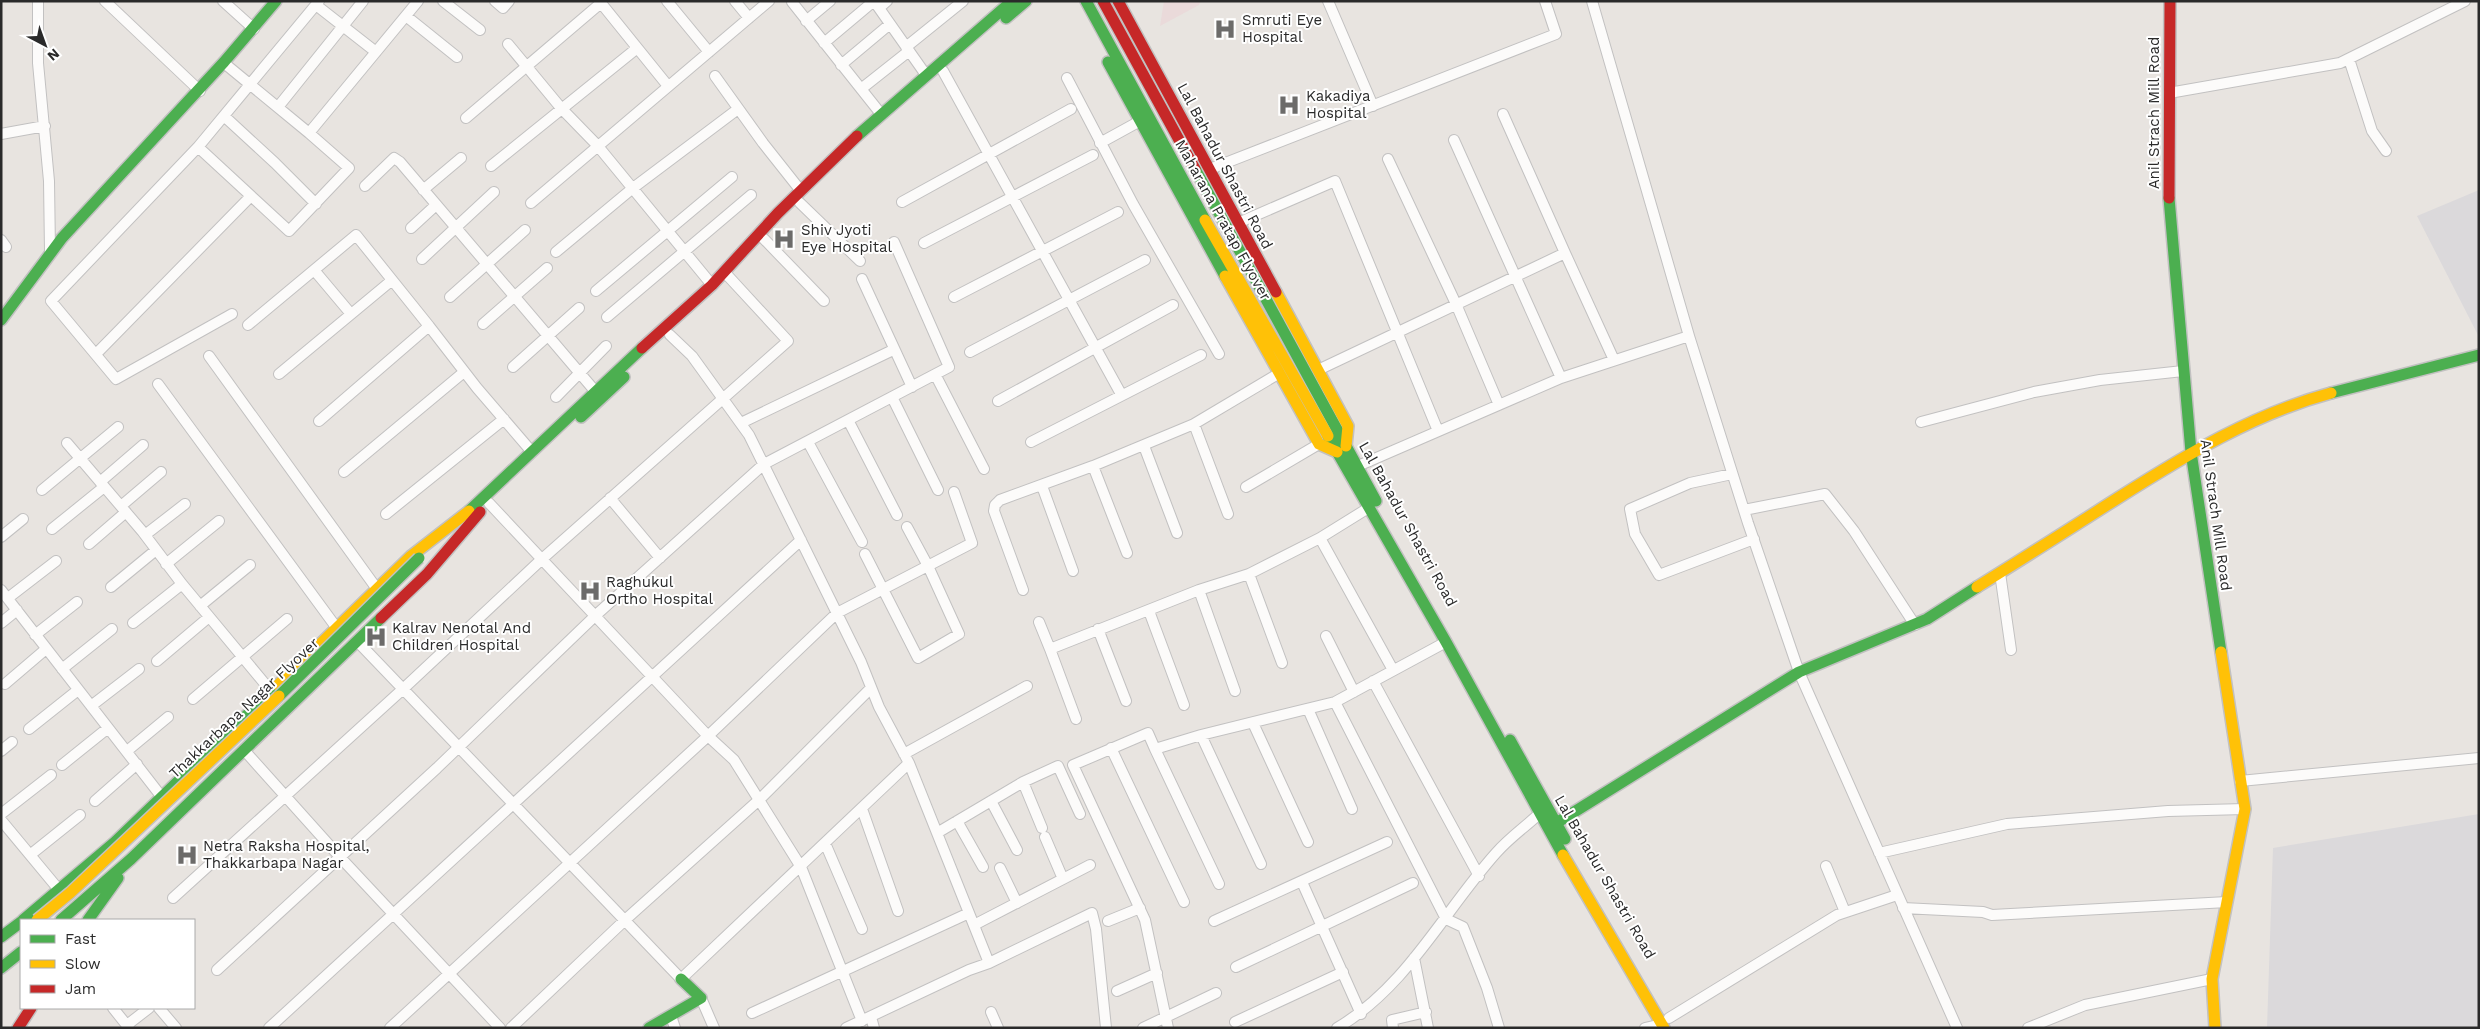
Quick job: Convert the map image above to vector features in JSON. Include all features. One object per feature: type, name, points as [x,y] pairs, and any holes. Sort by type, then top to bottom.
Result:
[{"type":"main road","points":[[1,320],[34,278],[50,252],[129,163],[157,138],[200,91],[276,1]]},
{"type":"main road","points":[[62,919],[131,859],[427,574],[470,516],[594,391],[667,332],[881,114],[1012,1]]},
{"type":"main road","points":[[25,919],[60,891],[115,842],[270,690],[411,556],[489,503],[728,276],[764,239],[800,197],[1026,1]]},
{"type":"main road","points":[[1076,1],[1278,374],[1319,444],[1342,449]]},
{"type":"main road","name":"Maharana Pratap Flyover","points":[[1086,1],[1218,243],[1325,419]]},
{"type":"main road","name":"Maharana Pratap Flyover","points":[[1103,1],[1342,449]]},
{"type":"main road","name":"Lal Bahadur Shastri Road","points":[[1118,1],[1348,426],[1342,449],[1352,469],[1552,826],[1667,1024]]},
{"type":"main road","name":"Anil Strach Mill Road","points":[[2170,1],[2169,204],[2191,452],[2245,809],[2212,979],[2215,1028]]},
{"type":"main road","points":[[1352,469],[1370,507],[1540,814],[1552,826],[1799,672],[1927,620],[2191,452],[2264,415],[2294,403],[2479,355]]},
{"type":"main road","name":"Thakkarbapa Nagar Flyover","points":[[38,919],[70,893],[470,516]]},
{"type":"main road","name":"Thakkarbapa Nagar Flyover","points":[[50,919],[113,863],[423,560]]},
{"type":"main road","points":[[115,842],[131,859]]},
{"type":"main road","points":[[89,919],[131,859]]},
{"type":"main road","points":[[1,937],[20,923]]},
{"type":"main road","points":[[1,946],[20,933]]},
{"type":"main road","points":[[1,956],[20,942]]},
{"type":"main road","points":[[1,968],[20,953]]},
{"type":"main road","points":[[650,1028],[701,998],[681,979]]},
{"type":"main road","points":[[18,1028],[30,1009]]},
{"type":"street","points":[[38,1],[38,63],[49,181],[50,252]]},
{"type":"street","points":[[105,1],[200,91]]},
{"type":"street","points":[[223,1],[254,29]]},
{"type":"street","points":[[278,107],[341,26],[363,1]]},
{"type":"street","points":[[309,133],[418,1]]},
{"type":"street","points":[[443,1],[480,30]]},
{"type":"street","points":[[495,1],[503,8],[509,1]]},
{"type":"street","points":[[667,1],[709,52]]},
{"type":"street","points":[[735,1],[749,18]]},
{"type":"street","points":[[531,203],[597,145],[769,1]]},
{"type":"street","points":[[806,20],[830,1]]},
{"type":"street","points":[[860,89],[963,1]]},
{"type":"street","points":[[1328,1],[1373,106]]},
{"type":"street","points":[[1210,169],[1556,34],[1545,1]]},
{"type":"street","points":[[1592,1],[1689,336],[1732,474],[1799,672],[1957,1028]]},
{"type":"street","points":[[2439,1],[2442,13]]},
{"type":"street","points":[[2169,93],[2340,63],[2466,1]]},
{"type":"street","points":[[466,118],[600,2],[636,49],[668,86]]},
{"type":"street","points":[[792,2],[881,114]]},
{"type":"street","points":[[232,314],[116,379],[51,301],[198,147],[318,3],[341,26],[376,52]]},
{"type":"street","points":[[824,43],[878,3],[890,24],[926,75]]},
{"type":"street","points":[[406,16],[457,57]]},
{"type":"street","points":[[841,65],[890,24]]},
{"type":"street","points":[[508,44],[561,108],[597,145],[712,285]]},
{"type":"street","points":[[491,166],[636,49]]},
{"type":"street","points":[[2349,59],[2372,131],[2386,151]]},
{"type":"street","points":[[198,147],[290,231],[349,168],[224,63]]},
{"type":"street","points":[[943,71],[1121,394]]},
{"type":"street","points":[[715,76],[800,197],[860,261]]},
{"type":"street","points":[[1067,78],[1100,143],[1219,354]]},
{"type":"street","points":[[556,252],[633,188],[738,109]]},
{"type":"street","points":[[902,202],[1071,109]]},
{"type":"street","points":[[1503,114],[1614,360]]},
{"type":"street","points":[[224,116],[316,204]]},
{"type":"street","points":[[1100,143],[1140,121]]},
{"type":"street","points":[[1,134],[45,126]]},
{"type":"street","points":[[1454,140],[1561,378]]},
{"type":"street","points":[[924,243],[1093,155]]},
{"type":"street","points":[[365,186],[394,158],[594,391]]},
{"type":"street","points":[[423,190],[461,158]]},
{"type":"street","points":[[1388,159],[1456,304],[1499,405]]},
{"type":"street","points":[[596,291],[732,177]]},
{"type":"street","points":[[1238,223],[1335,181],[1438,431]]},
{"type":"street","points":[[422,259],[454,227],[494,192]]},
{"type":"street","points":[[607,317],[751,195]]},
{"type":"street","points":[[96,354],[251,196]]},
{"type":"street","points":[[411,228],[436,205]]},
{"type":"street","points":[[954,297],[1118,212]]},
{"type":"street","points":[[450,297],[525,230]]},
{"type":"street","points":[[248,325],[356,235],[464,372],[532,452]]},
{"type":"street","points":[[764,239],[824,301]]},
{"type":"street","points":[[217,970],[458,748],[596,615],[764,464],[936,376],[949,367],[894,242]]},
{"type":"street","points":[[1318,370],[1565,253]]},
{"type":"street","points":[[970,352],[1145,260]]},
{"type":"street","points":[[483,324],[547,268]]},
{"type":"street","points":[[314,270],[351,314]]},
{"type":"street","points":[[173,898],[403,689],[542,559],[788,341],[728,276]]},
{"type":"street","points":[[862,279],[893,350],[912,387]]},
{"type":"street","points":[[279,374],[391,281]]},
{"type":"street","points":[[998,402],[1173,305]]},
{"type":"street","points":[[513,367],[579,308]]},
{"type":"street","points":[[319,421],[429,326]]},
{"type":"street","points":[[667,332],[692,356],[741,423],[764,464],[837,613],[879,707],[907,759],[989,964]]},
{"type":"street","points":[[1352,469],[1561,378],[1689,336]]},
{"type":"street","points":[[556,397],[606,346]]},
{"type":"street","points":[[741,423],[893,350]]},
{"type":"street","points":[[1031,442],[1121,394],[1201,355]]},
{"type":"street","points":[[209,356],[377,589]]},
{"type":"street","points":[[1921,422],[2034,392],[2100,380],[2184,371]]},
{"type":"street","points":[[344,472],[464,372]]},
{"type":"street","points":[[1023,590],[994,511],[995,505],[1000,500],[1042,486],[1194,424],[1278,374]]},
{"type":"street","points":[[936,376],[984,469]]},
{"type":"street","points":[[158,384],[336,628]]},
{"type":"street","points":[[892,397],[938,490]]},
{"type":"street","points":[[386,514],[504,419]]},
{"type":"street","points":[[848,420],[897,514]]},
{"type":"street","points":[[1194,424],[1228,514]]},
{"type":"street","points":[[42,490],[118,427]]},
{"type":"street","points":[[808,442],[862,542]]},
{"type":"street","points":[[67,443],[146,535],[166,564],[209,618],[270,690]]},
{"type":"street","points":[[1246,487],[1319,444]]},
{"type":"street","points":[[52,529],[143,445]]},
{"type":"street","points":[[1144,446],[1177,533]]},
{"type":"street","points":[[1093,466],[1127,553]]},
{"type":"street","points":[[89,544],[161,472]]},
{"type":"street","points":[[1732,474],[1690,483],[1630,509],[1636,534],[1659,575],[1754,539]]},
{"type":"street","points":[[1042,486],[1073,572]]},
{"type":"street","points":[[390,1028],[568,862],[708,736],[837,613],[972,543],[954,492]]},
{"type":"street","points":[[1744,510],[1825,494],[1854,531],[1915,624]]},
{"type":"street","points":[[610,498],[660,558]]},
{"type":"street","points":[[489,503],[708,736],[734,760],[801,867],[842,972],[866,1019],[874,1028]]},
{"type":"street","points":[[146,535],[185,504]]},
{"type":"street","points":[[1050,649],[1199,590],[1249,574],[1320,538],[1370,507]]},
{"type":"street","points":[[1,537],[23,519]]},
{"type":"street","points":[[166,564],[219,521]]},
{"type":"street","points":[[865,554],[918,658],[960,634],[908,527]]},
{"type":"street","points":[[1320,538],[1393,670]]},
{"type":"street","points":[[269,1028],[801,540]]},
{"type":"street","points":[[111,586],[156,550]]},
{"type":"street","points":[[56,561],[5,594],[161,796]]},
{"type":"street","points":[[200,606],[250,565]]},
{"type":"street","points":[[2000,573],[2011,650]]},
{"type":"street","points":[[1249,574],[1282,663]]},
{"type":"street","points":[[133,623],[182,584]]},
{"type":"street","points":[[1199,590],[1235,691]]},
{"type":"street","points":[[35,635],[77,602]]},
{"type":"street","points":[[1,623],[17,610]]},
{"type":"street","points":[[1149,611],[1184,705]]},
{"type":"street","points":[[157,661],[209,618]]},
{"type":"street","points":[[193,699],[287,619]]},
{"type":"street","points":[[1039,622],[1076,719]]},
{"type":"street","points":[[62,669],[112,629]]},
{"type":"street","points":[[1098,629],[1126,702]]},
{"type":"street","points":[[1326,636],[1354,692]]},
{"type":"street","points":[[357,641],[681,979],[862,809],[907,759],[1027,686]]},
{"type":"street","points":[[1155,750],[1200,735],[1335,702],[1446,642]]},
{"type":"street","points":[[5,684],[46,649]]},
{"type":"street","points":[[91,706],[139,669]]},
{"type":"street","points":[[1373,681],[1479,876]]},
{"type":"street","points":[[511,1028],[624,920],[760,799],[871,688]]},
{"type":"street","points":[[29,729],[78,690]]},
{"type":"street","points":[[1335,702],[1446,919],[1463,927],[1487,988],[1499,1028]]},
{"type":"street","points":[[1308,708],[1352,810]]},
{"type":"street","points":[[126,751],[168,717]]},
{"type":"street","points":[[1254,723],[1308,842]]},
{"type":"street","points":[[62,766],[108,728]]},
{"type":"street","points":[[1167,1022],[1158,972],[1145,920],[1073,765],[1148,733],[1219,884]]},
{"type":"street","points":[[1200,735],[1260,864]]},
{"type":"street","points":[[1,751],[12,742]]},
{"type":"street","points":[[1112,748],[1184,902]]},
{"type":"street","points":[[244,750],[448,975],[500,1028]]},
{"type":"street","points":[[2240,781],[2479,758]]},
{"type":"street","points":[[95,801],[137,764]]},
{"type":"street","points":[[937,833],[1023,782],[1058,766],[1080,814]]},
{"type":"street","points":[[1,814],[51,775]]},
{"type":"street","points":[[1023,782],[1063,879]]},
{"type":"street","points":[[991,801],[1017,850]]},
{"type":"street","points":[[862,809],[898,911]]},
{"type":"street","points":[[1879,853],[2007,824],[2168,811],[2245,809]]},
{"type":"street","points":[[1337,1028],[1361,1014],[1374,1002],[1446,919],[1496,853],[1540,814]]},
{"type":"street","points":[[30,855],[80,815]]},
{"type":"street","points":[[1,820],[60,891]]},
{"type":"street","points":[[957,821],[983,867]]},
{"type":"street","points":[[1214,921],[1387,842]]},
{"type":"street","points":[[825,843],[862,929]]},
{"type":"street","points":[[974,925],[1090,865]]},
{"type":"street","points":[[1826,866],[1845,912]]},
{"type":"street","points":[[1000,868],[1017,903]]},
{"type":"street","points":[[1302,882],[1361,1014]]},
{"type":"street","points":[[1236,967],[1412,883]]},
{"type":"street","points":[[1646,1028],[1667,1024],[1837,915],[1898,895]]},
{"type":"street","points":[[1904,908],[1983,912],[1992,915],[2227,902]]},
{"type":"street","points":[[1108,921],[1140,908]]},
{"type":"street","points":[[846,1028],[969,970],[989,964],[1092,913],[1096,928],[1106,1028]]},
{"type":"street","points":[[752,1013],[969,914]]},
{"type":"street","points":[[1414,958],[1428,1028]]},
{"type":"street","points":[[1117,991],[1158,972]]},
{"type":"street","points":[[1235,1022],[1342,972]]},
{"type":"street","points":[[2028,1028],[2085,1005],[2212,979]]},
{"type":"street","points":[[1143,1028],[1167,1022],[1216,993]]},
{"type":"street","points":[[701,998],[714,1028]]},
{"type":"street","points":[[114,1009],[128,1026],[148,1009]]},
{"type":"street","points":[[160,1009],[176,1028]]},
{"type":"street","points":[[991,1012],[998,1028]]},
{"type":"street","points":[[1393,1028],[1392,1020],[1426,1012]]},
{"type":"street","points":[[671,1016],[675,1028]]},
{"type":"shaded area","points":[[1164,1],[1201,1],[1199,5],[1160,26]]},
{"type":"shaded area","points":[[2479,190],[2479,335],[2478,335],[2417,216]]},
{"type":"shaded area","points":[[2479,814],[2479,1028],[2267,1028],[2273,848]]},
{"type":"traffic: fast","points":[[1,320],[62,238],[224,62],[276,1]]},
{"type":"traffic: fast","points":[[857,136],[1012,1]]},
{"type":"traffic: fast","points":[[1006,18],[1026,1]]},
{"type":"traffic: fast","points":[[1086,1],[1205,220]]},
{"type":"traffic: fast","points":[[1108,62],[1225,276]]},
{"type":"traffic: fast","points":[[1195,169],[1376,501]]},
{"type":"traffic: fast","points":[[2169,198],[2191,452],[2221,652]]},
{"type":"traffic: fast","points":[[469,511],[642,348]]},
{"type":"traffic: fast","points":[[2331,393],[2479,355]]},
{"type":"traffic: fast","points":[[581,417],[624,377]]},
{"type":"traffic: fast","points":[[1328,436],[1446,642],[1563,855]]},
{"type":"traffic: fast","points":[[279,696],[419,558]]},
{"type":"traffic: fast","points":[[1550,827],[1799,672],[1927,619],[1977,587]]},
{"type":"traffic: fast","points":[[62,919],[131,859],[381,618]]},
{"type":"traffic: fast","points":[[24,919],[115,842],[278,685]]},
{"type":"traffic: fast","points":[[1510,740],[1565,839]]},
{"type":"traffic: fast","points":[[89,919],[118,878]]},
{"type":"traffic: fast","points":[[1,937],[20,923]]},
{"type":"traffic: fast","points":[[1,968],[20,953]]},
{"type":"traffic: fast","points":[[649,1028],[701,998],[681,979]]},
{"type":"traffic: slow","points":[[1205,220],[1328,436]]},
{"type":"traffic: slow","points":[[1225,276],[1319,444],[1337,452]]},
{"type":"traffic: slow","points":[[1276,292],[1348,426],[1346,446]]},
{"type":"traffic: slow","points":[[1977,587],[2195,451],[2274,412],[2331,393]]},
{"type":"traffic: slow","points":[[278,685],[411,556],[469,511]]},
{"type":"traffic: slow","points":[[2215,1028],[2212,979],[2245,809],[2221,652]]},
{"type":"traffic: slow","points":[[38,919],[70,893],[279,696]]},
{"type":"traffic: slow","points":[[1563,855],[1664,1028]]},
{"type":"traffic: jam","points":[[1103,1],[1195,169]]},
{"type":"traffic: jam","points":[[1118,1],[1276,292]]},
{"type":"traffic: jam","points":[[2169,198],[2170,1]]},
{"type":"traffic: jam","points":[[642,348],[712,285],[778,213],[857,136]]},
{"type":"traffic: jam","points":[[381,618],[427,574],[480,512]]},
{"type":"traffic: jam","points":[[18,1028],[30,1009]]},
{"type":"place","name":"Smruti Eye Hospital","points":[[1225,29]]},
{"type":"place","name":"Kakadiya Hospital","points":[[1289,105]]},
{"type":"place","name":"Shiv Jyoti Eye Hospital","points":[[784,239]]},
{"type":"place","name":"Raghukul Ortho Hospital","points":[[590,591]]},
{"type":"place","name":"Kalrav Nenotal And Children Hospital","points":[[376,637]]},
{"type":"place","name":"Netra Raksha Hospital, Thakkarbapa Nagar","points":[[187,855]]}]
